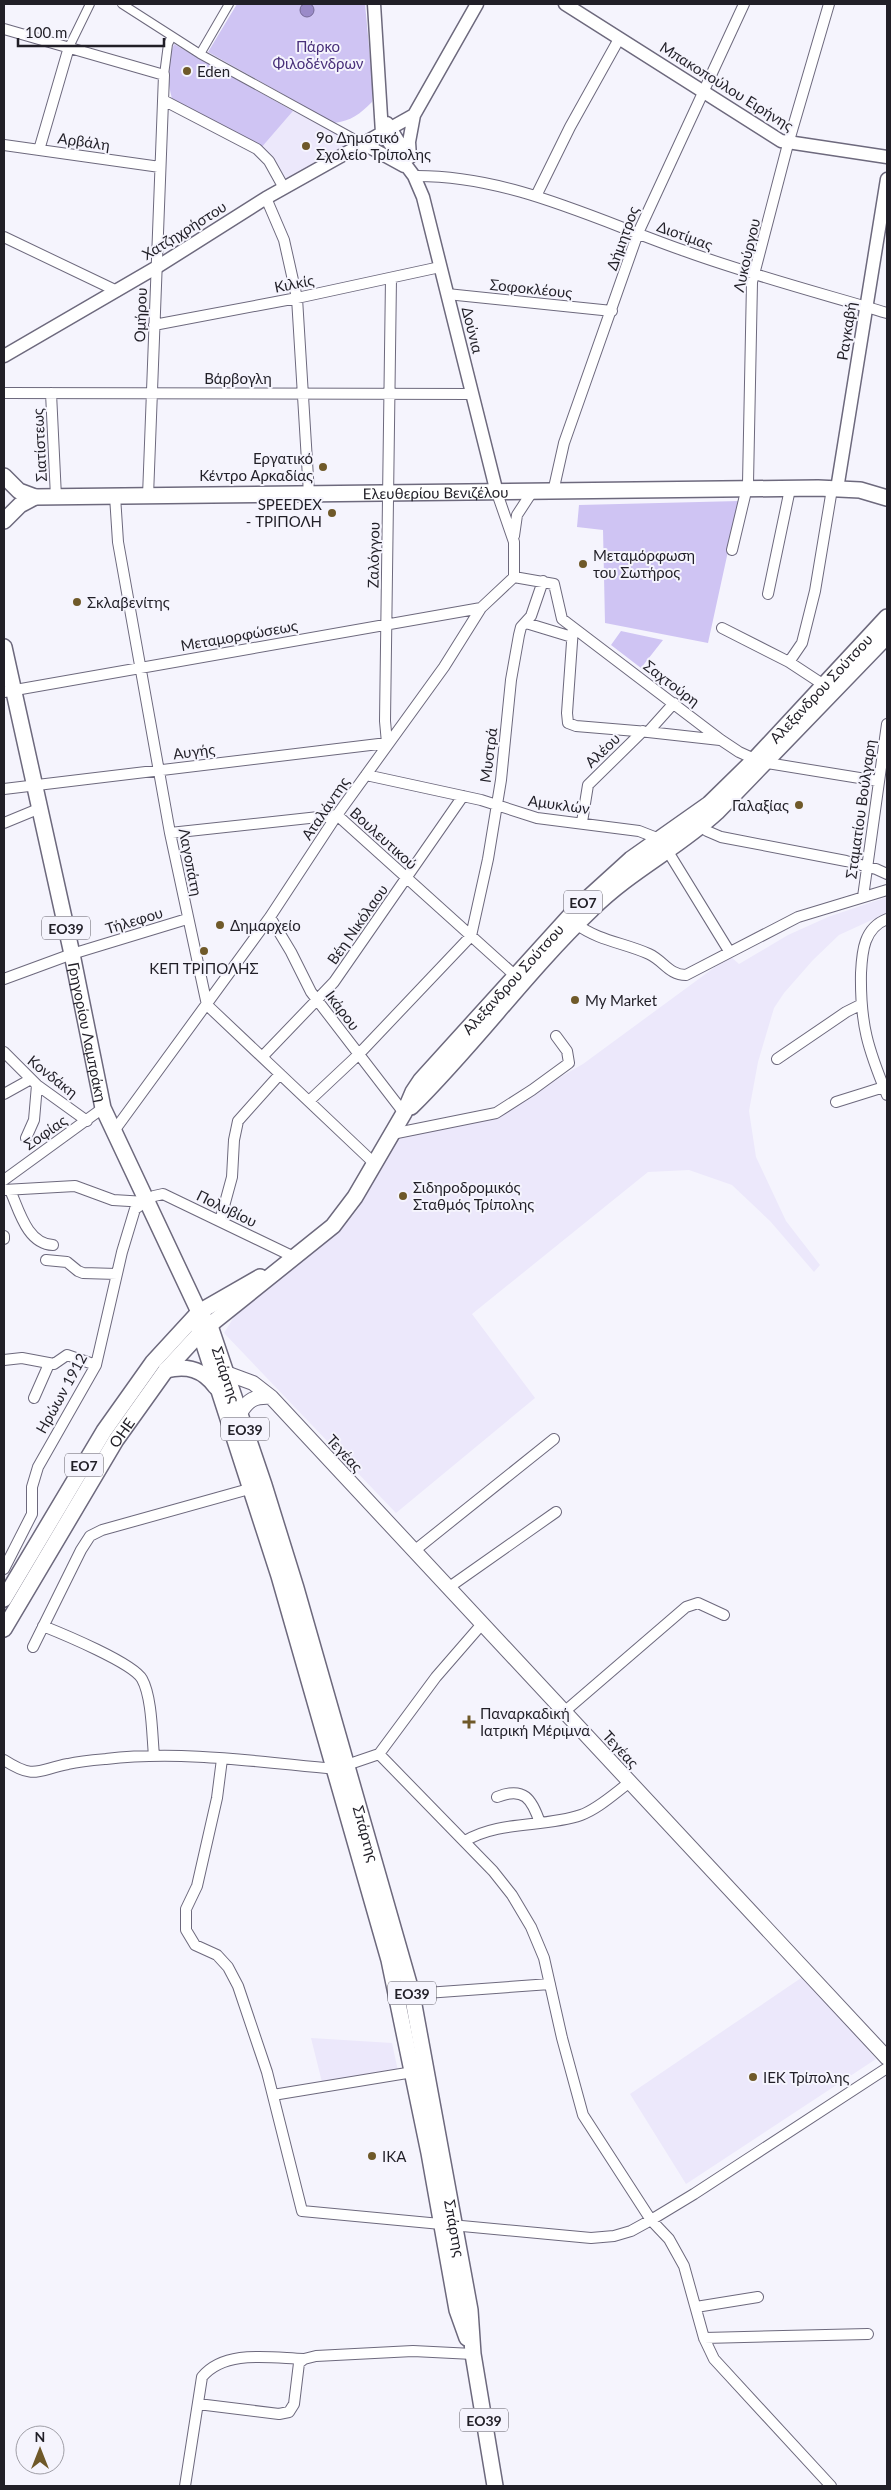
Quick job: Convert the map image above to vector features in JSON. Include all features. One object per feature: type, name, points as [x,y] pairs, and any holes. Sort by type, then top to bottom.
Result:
[{"type":"main road","points":[[6,478],[18,491],[35,497]]},
{"type":"main road","points":[[6,478],[15,493],[8,516]]},
{"type":"main road","name":"Ελευθερίου Βενιζέλου","points":[[35,497],[834,489],[860,490],[887,498]]},
{"type":"main road","points":[[834,489],[887,507]]},
{"type":"main road","points":[[8,516],[35,497]]},
{"type":"main road","name":"Αλεξανδρου Σούτσου","points":[[760,762],[824,685],[887,617]]},
{"type":"main road","name":"Αλεξανδρου Σούτσου","points":[[519,978],[614,888],[663,845],[696,823],[887,636]]},
{"type":"main road","name":"Γρηγορίου Λαμπράκη","points":[[4,647],[9,691],[72,954],[103,1108],[199,1312]]},
{"type":"main road","name":"Αλεξανδρου Σούτσου","points":[[205,1329],[333,1226],[355,1197],[404,1113],[432,1087],[519,978],[606,879],[631,859],[663,845]]},
{"type":"main road","name":"Αλεξανδρου Σούτσου","points":[[199,1312],[294,1257]]},
{"type":"main road","name":"ΕΟ39","points":[[199,1312],[198,1322],[205,1329]]},
{"type":"main road","name":"ΟΗΕ","points":[[4,1599],[104,1431],[153,1362],[199,1312]]},
{"type":"main road","name":"ΟΗΕ","points":[[4,1629],[116,1440],[166,1370],[205,1329]]},
{"type":"main road","name":"Σπάρτης","points":[[205,1329],[226,1373],[240,1414],[258,1487]]},
{"type":"main road","name":"Σπάρτης","points":[[205,1329],[221,1394],[258,1487],[338,1732],[341,1768],[389,1960],[448,2224]]},
{"type":"main road","points":[[166,1370],[186,1367],[200,1371],[211,1380],[221,1394]]},
{"type":"main road","name":"Τεγέας","points":[[226,1373],[253,1383],[270,1397],[887,2058]]},
{"type":"main road","points":[[240,1414],[247,1402],[254,1398],[270,1397]]},
{"type":"main road","name":"Σπάρτης","points":[[341,1768],[412,1994],[448,2224],[457,2310],[473,2354],[495,2486]]},
{"type":"street","points":[[39,150],[69,47],[90,4]]},
{"type":"street","points":[[122,4],[200,54],[410,168],[409,142],[414,114],[477,4]]},
{"type":"street","points":[[200,54],[229,4]]},
{"type":"street","points":[[374,4],[380,69],[381,116],[387,130]]},
{"type":"street","name":"Μπακοπούλου Ειρήνης","points":[[565,4],[775,138],[788,144],[887,157]]},
{"type":"street","name":"Δήμητρος","points":[[553,492],[564,443],[612,312],[638,233],[744,4]]},
{"type":"street","name":"Λυκούργου","points":[[732,550],[747,490],[750,303],[754,274],[788,144],[830,4]]},
{"type":"street","points":[[4,29],[164,75],[168,44],[172,36]]},
{"type":"street","points":[[536,196],[570,126],[619,39]]},
{"type":"street","name":"Ομήρου","points":[[148,496],[164,75]]},
{"type":"street","points":[[162,100],[257,149],[269,161],[284,188]]},
{"type":"street","name":"Χατζηχρήστου","points":[[4,356],[157,267],[266,198],[414,114]]},
{"type":"street","name":"Δούνια","points":[[387,130],[410,168],[425,204],[497,493]]},
{"type":"street","name":"Αρβάλη","points":[[4,145],[160,167]]},
{"type":"street","name":"Διοτίμας","points":[[410,168],[441,176],[472,179],[536,196],[754,274],[887,313]]},
{"type":"street","name":"Ραγκαβή","points":[[834,489],[887,179]]},
{"type":"street","points":[[266,198],[284,240],[297,298],[309,494]]},
{"type":"street","points":[[4,237],[117,291]]},
{"type":"street","name":"Κιλκίς","points":[[154,325],[297,298],[440,266]]},
{"type":"street","name":"Ζαλόγγου","points":[[388,743],[385,721],[390,494],[391,278]]},
{"type":"street","name":"Σοφοκλέους","points":[[447,294],[612,312]]},
{"type":"street","name":"Βάρβογλη","points":[[4,393],[472,394]]},
{"type":"street","name":"Σιατίστεως","points":[[51,393],[56,497]]},
{"type":"street","points":[[768,594],[790,489]]},
{"type":"street","points":[[789,662],[802,643],[815,591],[834,489]]},
{"type":"street","points":[[532,492],[516,515],[514,577],[554,584],[562,619],[572,632],[568,723],[576,726],[645,731],[722,740]]},
{"type":"street","points":[[497,493],[514,542]]},
{"type":"street","name":"Λαγοπάτη","points":[[115,496],[118,542],[170,833],[207,1005]]},
{"type":"street","name":"Αταλάντης","points":[[114,1131],[270,917],[337,815],[444,667],[480,608],[514,577]]},
{"type":"street","name":"Μυστρά","points":[[471,936],[478,910],[497,805],[515,656],[520,630],[531,616],[543,581]]},
{"type":"street","name":"Μεταμορφώσεως","points":[[9,691],[480,608]]},
{"type":"street","points":[[526,623],[572,632]]},
{"type":"street","points":[[722,628],[789,662],[824,685]]},
{"type":"street","name":"Σαχτούρη","points":[[572,632],[674,703],[722,740],[760,762]]},
{"type":"street","name":"Αλέου","points":[[582,822],[588,785],[674,703]]},
{"type":"street","name":"Σταματίου Βούλγαρη","points":[[863,897],[887,724]]},
{"type":"street","name":"Αυγής","points":[[4,789],[388,743]]},
{"type":"street","points":[[760,762],[878,781]]},
{"type":"street","name":"Αμυκλών","points":[[366,775],[463,796],[537,818],[582,822],[639,831],[663,845]]},
{"type":"street","name":"Βέη Νικόλαου","points":[[262,1057],[334,982],[463,796]]},
{"type":"street","points":[[4,823],[38,809]]},
{"type":"street","name":"Βουλευτικού","points":[[170,833],[337,815],[406,879],[519,978]]},
{"type":"street","points":[[696,823],[714,834],[743,842],[867,866],[887,874]]},
{"type":"street","points":[[663,845],[730,951]]},
{"type":"street","points":[[576,924],[590,934],[650,955],[678,975],[686,975],[798,916],[887,890]]},
{"type":"street","name":"Ικάρου","points":[[270,917],[317,1001],[404,1113]]},
{"type":"street","name":"Τήλεφου","points":[[4,979],[72,954],[187,919]]},
{"type":"street","points":[[836,1102],[886,1091],[865,1036],[860,1005],[865,942],[872,930],[887,919]]},
{"type":"street","points":[[309,1101],[358,1055],[471,936]]},
{"type":"street","points":[[207,1005],[375,1164]]},
{"type":"street","points":[[777,1059],[846,1012],[860,1005]]},
{"type":"street","points":[[392,1134],[426,1128],[469,1116],[491,1114],[506,1107],[564,1069],[569,1063],[570,1056],[556,1036]]},
{"type":"street","name":"Κονδάκη","points":[[4,1052],[34,1082],[87,1121]]},
{"type":"street","points":[[220,1221],[232,1177],[234,1140],[238,1121],[280,1074]]},
{"type":"street","points":[[4,1094],[34,1082],[34,1120],[26,1138]]},
{"type":"street","name":"Σοφίας","points":[[4,1180],[103,1108]]},
{"type":"street","points":[[53,1245],[46,1245],[35,1240],[7,1190],[75,1186],[113,1200],[147,1202]]},
{"type":"street","name":"Πολυβίου","points":[[147,1202],[154,1196],[163,1194],[294,1257]]},
{"type":"street","name":"Ηρώων 1912","points":[[4,1569],[32,1514],[32,1487],[38,1467],[96,1365],[117,1274],[135,1209],[147,1202]]},
{"type":"street","points":[[46,1260],[67,1262],[78,1271],[83,1272],[117,1274]]},
{"type":"street","points":[[4,1360],[22,1358],[49,1364],[57,1363],[67,1355],[96,1365]]},
{"type":"street","points":[[34,1398],[49,1364]]},
{"type":"street","points":[[414,1550],[554,1439]]},
{"type":"street","points":[[33,1647],[86,1540],[94,1533],[258,1487]]},
{"type":"street","points":[[448,1588],[556,1512]]},
{"type":"street","points":[[564,1712],[686,1607],[698,1603],[724,1615]]},
{"type":"street","points":[[4,1760],[21,1770],[35,1773],[69,1763],[154,1756],[341,1768],[379,1754],[436,1677],[482,1624]]},
{"type":"street","points":[[43,1626],[84,1644],[141,1676],[146,1691],[154,1756]]},
{"type":"street","points":[[379,1754],[493,1871],[517,1903],[531,1927],[544,1958],[562,2038],[583,2115],[651,2220],[669,2239],[684,2266],[704,2338],[714,2359],[831,2486]]},
{"type":"street","points":[[222,1759],[217,1798],[199,1877],[186,1909],[186,1930],[195,1945],[217,1955],[228,1967],[238,1986],[251,2020],[273,2095],[302,2212],[591,2238],[614,2236],[631,2231],[651,2220],[887,2068]]},
{"type":"street","points":[[464,1841],[479,1833],[583,1814],[630,1782]]},
{"type":"street","points":[[497,1797],[511,1792],[524,1795],[533,1803],[540,1823]]},
{"type":"street","points":[[412,1994],[550,1984]]},
{"type":"street","points":[[273,2095],[413,2072]]},
{"type":"street","points":[[696,2307],[758,2296]]},
{"type":"street","points":[[704,2338],[868,2334]]},
{"type":"street","points":[[185,2486],[202,2377],[209,2368],[243,2357],[304,2359],[331,2354],[364,2352],[450,2351],[473,2354]]},
{"type":"street","points":[[198,2404],[279,2414],[290,2412],[294,2404],[297,2370],[304,2359]]},
{"type":"shaded area","points":[[304,3],[310,3],[314,10],[310,17],[304,17],[300,13],[300,7]]},
{"type":"shaded area","name":"9ο Δημοτικό Σχολείο Τρίπολης","points":[[293,111],[354,143],[284,181],[261,148]]},
{"type":"shaded area","points":[[887,897],[887,913],[839,935],[813,960],[784,993],[774,1008],[758,1062],[749,1111],[756,1157],[786,1221],[820,1265],[814,1272],[770,1221],[732,1185],[689,1170],[648,1172],[472,1314],[535,1398],[396,1513],[224,1333],[237,1312],[341,1230],[358,1209],[400,1136],[494,1115],[583,1064],[730,956],[739,964],[788,935],[828,917]]},
{"type":"shaded area","name":"ΙΕΚ Τρίπολης","points":[[804,1976],[876,2059],[686,2184],[630,2094]]},
{"type":"shaded area","points":[[311,2038],[392,2043],[398,2071],[322,2082]]},
{"type":"green space","name":"Πάρκο Φιλοδένδρων","points":[[237,4],[365,4],[373,89],[372,102],[355,116],[345,121],[334,123],[208,52]]},
{"type":"green space","points":[[174,44],[293,111],[261,148],[172,99],[168,71]]},
{"type":"green space","points":[[739,501],[708,643],[605,623],[603,530],[577,527],[579,505]]},
{"type":"green space","points":[[621,631],[663,640],[641,668],[611,645]]},
{"type":"place","name":"Eden","points":[[187,71]]},
{"type":"place","name":"9ο Δημοτικό Σχολείο Τρίπολης","points":[[306,146]]},
{"type":"place","name":"Εργατικό Κέντρο Αρκαδίας","points":[[323,467]]},
{"type":"place","name":"SPEEDEX - ΤΡΙΠΟΛΗ","points":[[332,513]]},
{"type":"place","name":"Μεταμόρφωση του Σωτήρος","points":[[583,564]]},
{"type":"place","name":"Σκλαβενίτης","points":[[77,602]]},
{"type":"place","name":"Γαλαξίας","points":[[799,805]]},
{"type":"place","name":"Δημαρχείο","points":[[220,925]]},
{"type":"place","name":"ΚΕΠ ΤΡΙΠΟΛΗΣ","points":[[204,951]]},
{"type":"place","name":"My Market","points":[[575,1000]]},
{"type":"place","name":"Σιδηροδρομικός Σταθμός Τρίπολης","points":[[403,1196]]},
{"type":"place","name":"Παναρκαδική Ιατρική Μέριμνα","points":[[469,1722]]},
{"type":"place","name":"ΙΕΚ Τρίπολης","points":[[753,2077]]},
{"type":"place","name":"ΙΚΑ","points":[[372,2156]]}]
